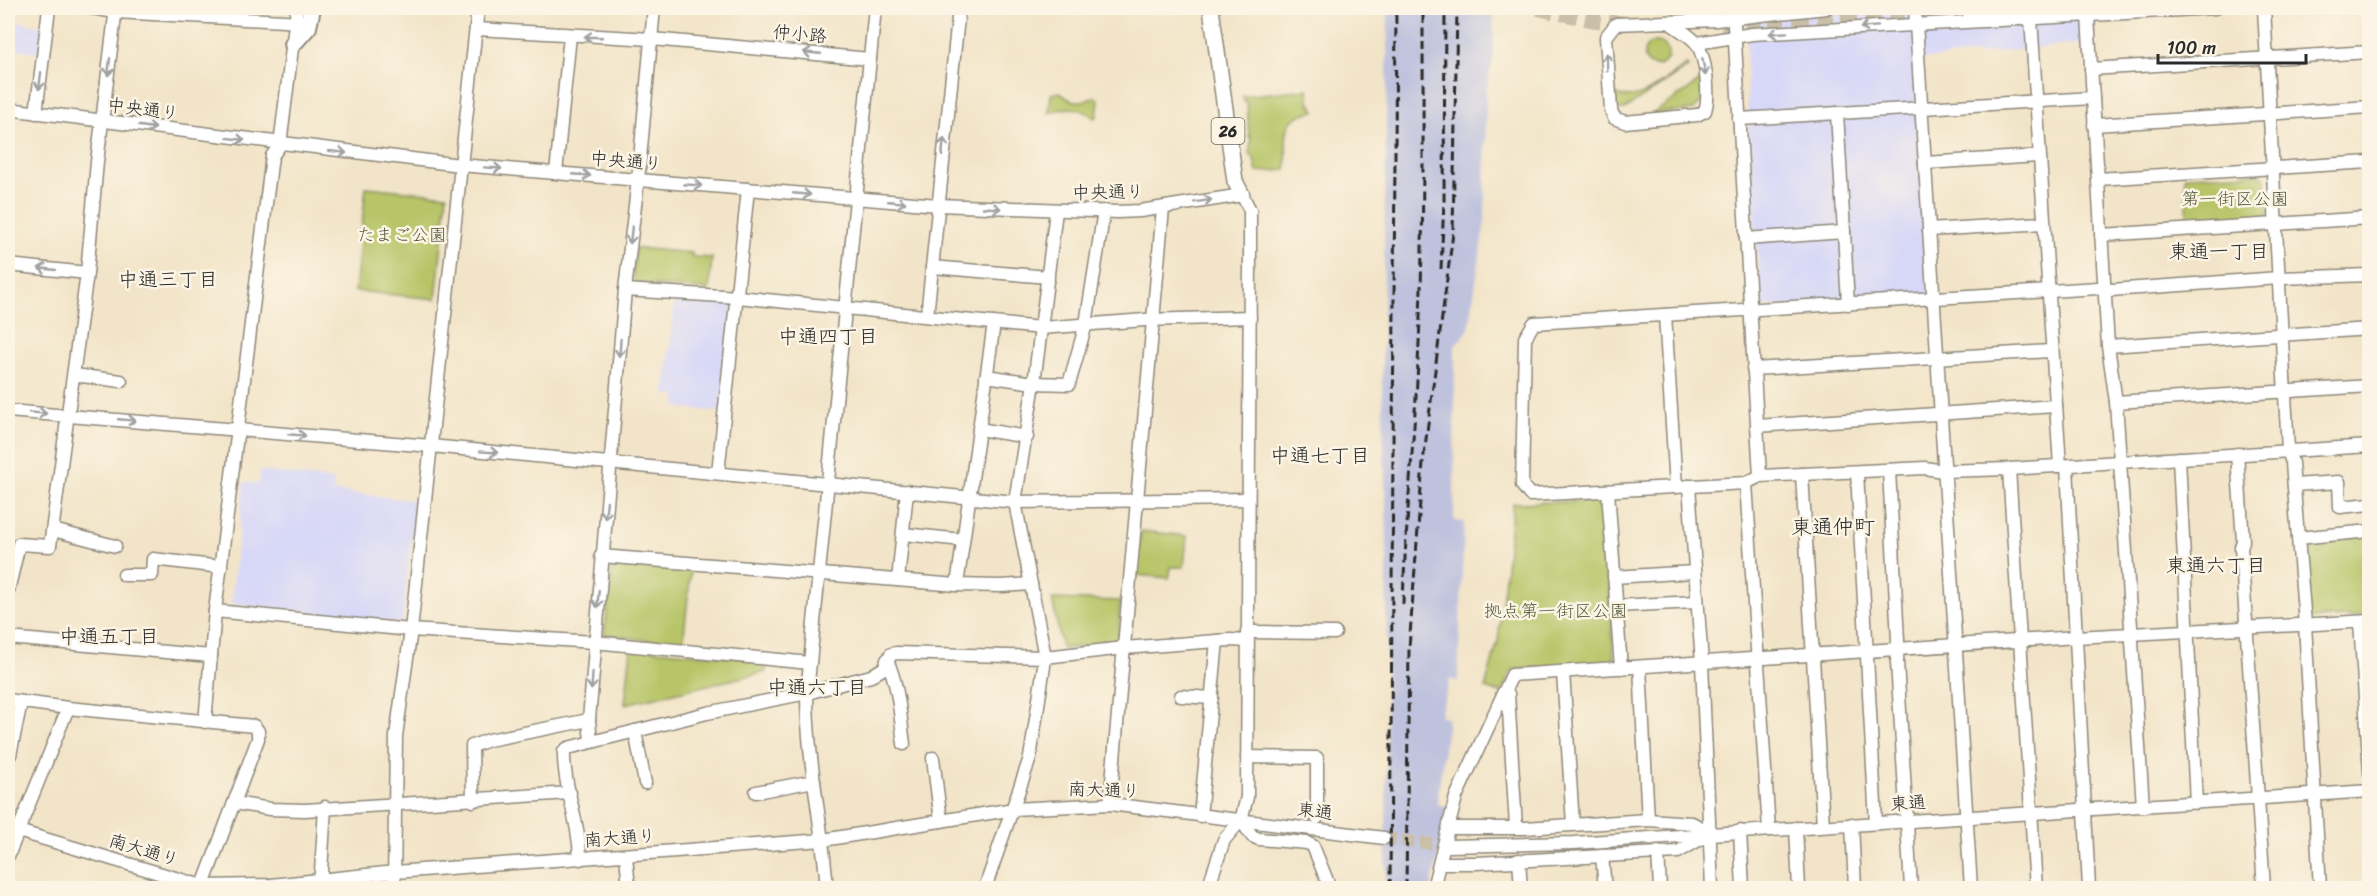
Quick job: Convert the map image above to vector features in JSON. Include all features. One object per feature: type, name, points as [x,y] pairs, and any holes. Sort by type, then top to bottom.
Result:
[{"type":"highway","points":[[1969,10],[2001,8]]},
{"type":"highway","points":[[293,44],[308,27],[305,17]]},
{"type":"main road","name":"26","points":[[1211,8],[1235,181],[1242,195]]},
{"type":"street","points":[[36,113],[50,8]]},
{"type":"street","points":[[91,8],[305,17]]},
{"type":"street","points":[[297,8],[305,17]]},
{"type":"street","points":[[394,888],[396,736],[411,630],[478,8]]},
{"type":"street","points":[[591,742],[589,720],[594,642],[625,290],[654,8]]},
{"type":"street","points":[[827,888],[823,840],[807,729],[807,693],[875,8]]},
{"type":"street","points":[[927,316],[959,8]]},
{"type":"street","points":[[1670,23],[1697,43],[1705,65],[1708,103],[1705,111],[1697,115],[1625,122],[1614,118],[1611,110],[1606,37],[1616,24],[1670,23],[1733,13],[1826,8]]},
{"type":"street","points":[[1915,8],[1971,888]]},
{"type":"street","points":[[1697,43],[1734,36],[2215,8]]},
{"type":"street","points":[[2264,8],[2288,450],[2294,485],[2305,624],[2320,888]]},
{"type":"street","points":[[8,591],[19,544],[50,546],[53,530],[87,273],[116,10]]},
{"type":"street","points":[[1733,13],[1760,476]]},
{"type":"street","points":[[2088,16],[2104,289],[2108,346],[2116,402],[2143,806]]},
{"type":"street","points":[[2031,18],[2051,351],[2063,466],[2076,637],[2089,888]]},
{"type":"street","name":"仲小路","points":[[476,29],[652,39],[870,59]]},
{"type":"street","points":[[556,173],[570,36]]},
{"type":"street","points":[[205,722],[215,611],[272,156],[280,145],[293,44]]},
{"type":"street","points":[[2091,69],[2370,52]]},
{"type":"street","points":[[1739,119],[2093,98]]},
{"type":"street","points":[[2094,125],[2370,107]]},
{"type":"street","name":"中央通り","points":[[8,109],[280,145],[460,165],[938,206],[1056,211],[1140,211],[1242,195]]},
{"type":"street","points":[[1837,113],[1848,304]]},
{"type":"street","points":[[1925,164],[2039,156]]},
{"type":"street","points":[[2098,179],[2370,162]]},
{"type":"street","points":[[718,473],[748,189]]},
{"type":"street","points":[[1208,888],[1224,840],[1241,820],[1247,797],[1250,210],[1242,195]]},
{"type":"street","points":[[1110,804],[1163,208]]},
{"type":"street","points":[[985,888],[1030,758],[1046,657],[1015,502],[1034,383],[1056,211]]},
{"type":"street","points":[[986,376],[1034,383],[1069,384],[1086,324],[1104,211]]},
{"type":"street","points":[[2101,235],[2370,218]]},
{"type":"street","points":[[1929,230],[2043,223]]},
{"type":"street","points":[[1746,239],[1844,232]]},
{"type":"street","points":[[8,265],[87,273]]},
{"type":"street","points":[[932,267],[1048,278]]},
{"type":"street","points":[[2370,275],[2047,291],[1534,323],[1525,338],[1522,485],[1530,495],[1746,483],[1760,476],[1924,468],[1943,471],[2009,469],[2370,446]]},
{"type":"street","points":[[625,290],[738,297],[1041,328],[1154,320],[1250,317]]},
{"type":"street","points":[[1665,315],[1702,663],[1712,888]]},
{"type":"street","points":[[957,585],[994,323]]},
{"type":"street","points":[[2108,346],[2370,329]]},
{"type":"street","points":[[1753,369],[2051,351]]},
{"type":"street","points":[[74,375],[121,381]]},
{"type":"street","points":[[2116,402],[2370,386]]},
{"type":"street","points":[[1757,426],[2056,406]]},
{"type":"street","points":[[8,411],[431,446],[1015,502],[1248,500]]},
{"type":"street","points":[[979,429],[1026,436]]},
{"type":"street","points":[[2237,454],[2264,888]]},
{"type":"street","points":[[2179,458],[2196,803]]},
{"type":"street","points":[[2009,469],[2036,888]]},
{"type":"street","points":[[1888,470],[1911,888]]},
{"type":"street","points":[[1857,472],[1876,823]]},
{"type":"street","points":[[1802,474],[1823,826]]},
{"type":"street","points":[[2294,485],[2339,482],[2340,507],[2370,504]]},
{"type":"street","points":[[1746,483],[1769,830]]},
{"type":"street","points":[[898,580],[907,491]]},
{"type":"street","points":[[1608,491],[1621,668]]},
{"type":"street","points":[[53,530],[115,546]]},
{"type":"street","points":[[2298,538],[2370,531]]},
{"type":"street","points":[[903,534],[963,540]]},
{"type":"street","points":[[602,556],[957,585],[1031,584]]},
{"type":"street","points":[[124,575],[152,574],[153,559],[221,567]]},
{"type":"street","points":[[1614,577],[1694,572]]},
{"type":"street","points":[[1616,606],[1696,602]]},
{"type":"street","points":[[215,611],[411,630],[594,642],[810,663]]},
{"type":"street","points":[[1434,888],[1456,797],[1512,675],[2076,637],[2365,621],[2370,773]]},
{"type":"street","points":[[580,859],[577,825],[563,764],[564,751],[591,742],[707,713],[807,693],[871,676],[884,668],[891,654],[896,653],[1046,657],[1247,637],[1335,633]]},
{"type":"street","points":[[8,638],[211,656]]},
{"type":"street","points":[[1200,816],[1216,641]]},
{"type":"street","points":[[887,660],[899,700],[904,744]]},
{"type":"street","points":[[1640,667],[1648,820]]},
{"type":"street","points":[[1563,672],[1573,824]]},
{"type":"street","points":[[1503,693],[1508,694],[1516,827]]},
{"type":"street","points":[[1181,696],[1212,698]]},
{"type":"street","points":[[8,700],[254,726],[258,731],[258,739],[202,887]]},
{"type":"street","points":[[10,755],[21,702]]},
{"type":"street","points":[[8,856],[13,830],[68,708]]},
{"type":"street","points":[[473,801],[472,746],[489,740],[589,720]]},
{"type":"street","points":[[635,731],[645,783]]},
{"type":"street","points":[[1247,757],[1317,758],[1317,819]]},
{"type":"street","points":[[933,758],[940,821]]},
{"type":"street","points":[[756,792],[814,782]]},
{"type":"street","name":"東通","points":[[1449,846],[1574,843],[2370,791]]},
{"type":"street","points":[[235,804],[270,809],[304,810],[570,794]]},
{"type":"street","name":"南大通り","points":[[13,830],[202,887],[270,887],[321,884],[395,872],[823,840],[1014,809],[1110,804],[1241,820]]},
{"type":"street","points":[[321,884],[325,807]]},
{"type":"street","points":[[1241,820],[1252,836],[1259,839],[1307,843],[1313,846],[1330,888]]},
{"type":"street","name":"東通","points":[[1241,820],[1384,838]]},
{"type":"street","points":[[1449,828],[1648,820],[1692,823],[1711,833]]},
{"type":"street","points":[[1852,824],[1855,888]]},
{"type":"street","points":[[1796,828],[1799,888]]},
{"type":"street","points":[[1740,831],[1743,888]]},
{"type":"street","points":[[1440,863],[1678,852],[1711,833]]},
{"type":"street","points":[[1658,852],[1660,888]]},
{"type":"street","points":[[626,856],[629,888]]},
{"type":"street","points":[[1602,856],[1605,888]]},
{"type":"street","points":[[1519,861],[1521,888]]},
{"type":"shaded area","points":[[8,8],[14,8],[10,19],[44,28],[39,53],[8,47]]},
{"type":"shaded area","points":[[1388,8],[1493,8],[1494,55],[1486,91],[1485,221],[1469,329],[1455,346],[1454,521],[1464,522],[1458,681],[1450,679],[1440,715],[1448,718],[1437,804],[1449,808],[1431,888],[1386,888],[1387,544],[1382,383]]},
{"type":"shaded area","points":[[1746,8],[2084,8],[2088,43],[1921,59],[1936,296],[1762,307],[1748,145]]},
{"type":"shaded area","points":[[675,297],[734,302],[721,412],[676,407],[676,396],[665,394]]},
{"type":"shaded area","points":[[260,471],[334,480],[333,491],[416,501],[402,623],[231,604],[244,482],[259,484]]},
{"type":"green space","points":[[1656,42],[1664,46],[1668,54],[1664,62],[1656,66],[1648,62],[1644,54],[1648,46]]},
{"type":"green space","points":[[1686,65],[1688,67],[1625,109],[1619,110],[1615,106],[1614,93],[1623,96],[1642,94],[1652,90]]},
{"type":"green space","points":[[1702,80],[1702,100],[1694,110],[1652,114]]},
{"type":"green space","points":[[1308,89],[1310,105],[1315,111],[1303,114],[1289,125],[1286,140],[1286,170],[1257,172],[1253,156],[1250,156],[1251,137],[1249,137],[1247,102],[1244,102],[1243,96]]},
{"type":"green space","points":[[1060,92],[1068,99],[1076,101],[1095,97],[1099,100],[1097,116],[1094,118],[1073,108],[1049,113],[1051,94]]},
{"type":"green space","name":"第一街区公園","points":[[2258,173],[2266,178],[2268,217],[2263,222],[2188,226],[2185,176]]},
{"type":"green space","name":"たまご公園","points":[[366,187],[447,195],[436,299],[355,291]]},
{"type":"green space","points":[[635,248],[692,253],[692,257],[712,258],[709,290],[637,284],[633,277]]},
{"type":"green space","name":"拠点第一街区公園","points":[[1597,501],[1604,507],[1614,658],[1608,663],[1512,670],[1501,693],[1485,688],[1498,641],[1513,503]]},
{"type":"green space","points":[[1141,531],[1187,536],[1184,567],[1171,567],[1169,578],[1136,575]]},
{"type":"green space","points":[[2369,536],[2369,616],[2313,619],[2308,615],[2304,545],[2308,539]]},
{"type":"green space","points":[[613,560],[691,568],[683,644],[604,635]]},
{"type":"green space","points":[[1052,599],[1120,601],[1118,639],[1112,644],[1062,649]]},
{"type":"green space","points":[[631,648],[767,660],[766,672],[625,704]]},
{"type":"tunnel","points":[[1538,8],[1632,25]]},
{"type":"tunnel","points":[[1721,24],[1969,10]]},
{"type":"tunnel","points":[[1384,838],[1449,846]]},
{"type":"railway","points":[[1390,888],[1396,8]]},
{"type":"railway","points":[[1403,604],[1420,317],[1423,201],[1423,8]]},
{"type":"railway","points":[[1441,269],[1444,201],[1445,8]]},
{"type":"railway","points":[[1406,888],[1409,648],[1423,462],[1453,233],[1457,8]]},
{"type":"district","name":"東通一丁目","points":[[2219,251]]},
{"type":"district","name":"中通三丁目","points":[[168,279]]},
{"type":"district","name":"中通四丁目","points":[[828,336]]},
{"type":"district","name":"中通七丁目","points":[[1320,455]]},
{"type":"district","name":"東通仲町","points":[[1833,527]]},
{"type":"district","name":"東通六丁目","points":[[2216,565]]},
{"type":"district","name":"中通五丁目","points":[[109,636]]},
{"type":"district","name":"中通六丁目","points":[[817,687]]}]
